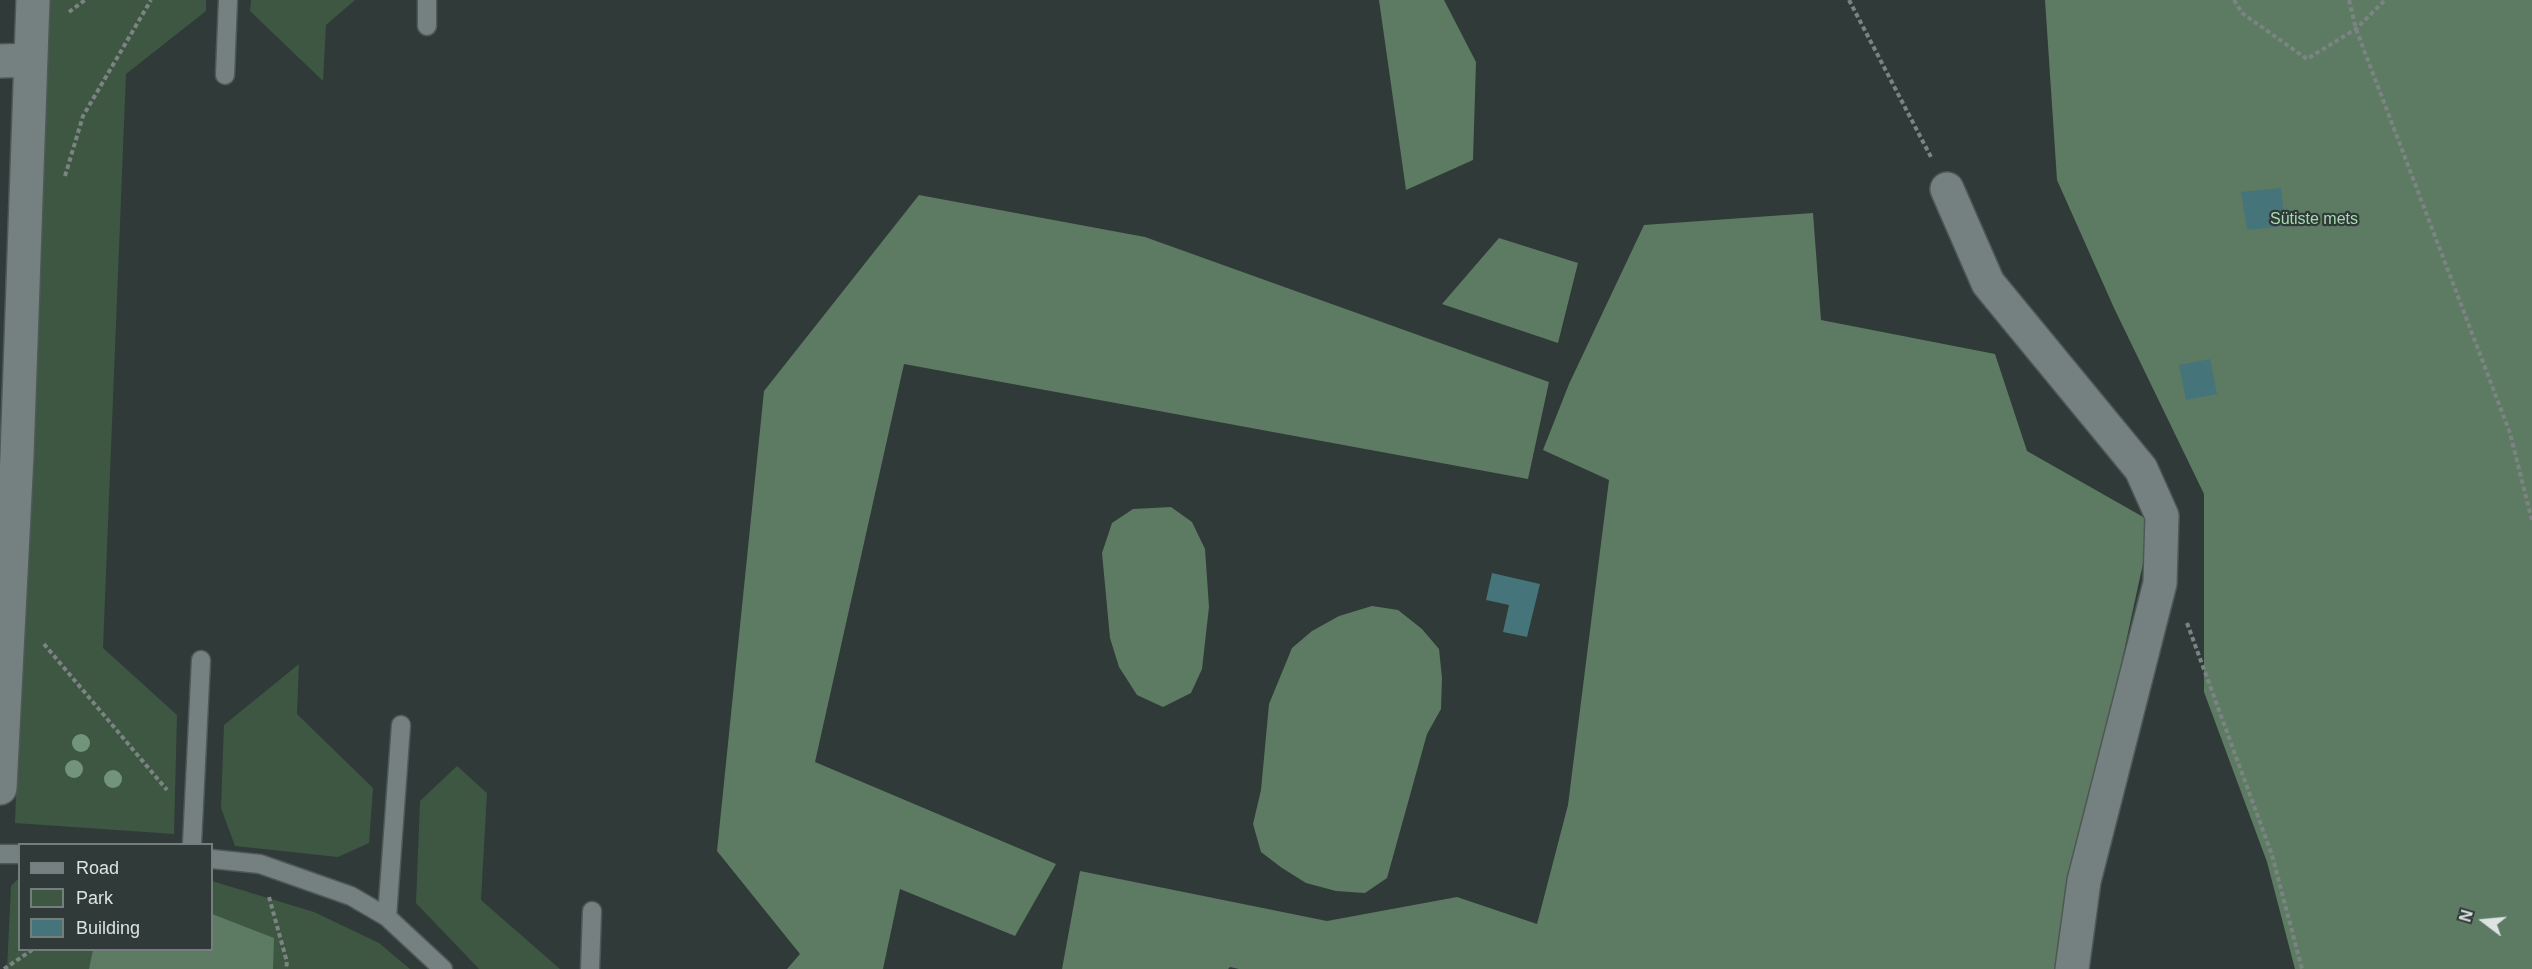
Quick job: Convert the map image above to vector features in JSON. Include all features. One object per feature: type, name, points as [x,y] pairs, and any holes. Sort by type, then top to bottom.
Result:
[{"type":"street","points":[[0,788],[10,603],[9,456],[15,60],[33,0]]},
{"type":"street","points":[[1947,189],[1988,283],[2141,469],[2162,516],[2160,583],[2084,882],[2072,969]]},
{"type":"lane","points":[[225,75],[228,0]]},
{"type":"lane","points":[[427,0],[427,26]]},
{"type":"lane","points":[[192,843],[201,660]]},
{"type":"lane","points":[[387,917],[401,725]]},
{"type":"lane","points":[[0,854],[18,854]]},
{"type":"lane","points":[[213,859],[260,864],[351,896],[387,917],[443,969]]},
{"type":"lane","points":[[590,969],[592,911]]},
{"type":"path","points":[[63,183],[83,116],[151,0]]},
{"type":"path","points":[[1849,0],[1947,189]]},
{"type":"path","points":[[2234,0],[2242,13],[2307,59],[2356,29],[2385,0]]},
{"type":"path","points":[[2349,0],[2356,29],[2510,433],[2532,521]]},
{"type":"path","points":[[10,603],[193,821]]},
{"type":"path","points":[[2185,616],[2272,855],[2302,969]]},
{"type":"path","points":[[260,864],[287,962],[286,969]]},
{"type":"path","points":[[4,969],[31,951]]},
{"type":"green space","points":[[45,0],[206,0],[206,11],[126,74],[103,648],[177,715],[174,834],[15,823]]},
{"type":"green space","points":[[251,0],[355,0],[326,25],[323,81],[250,11]]},
{"type":"green space","points":[[1379,0],[1444,0],[1476,62],[1473,160],[1406,190]]},
{"type":"green space","name":"Sütiste mets","points":[[2045,0],[2532,0],[2532,969],[2295,969],[2267,862],[2204,692],[2204,494],[2114,308],[2057,180]]},
{"type":"green space","points":[[919,195],[1145,237],[1549,382],[1528,479],[904,364],[815,762],[1056,864],[1015,936],[900,889],[883,969],[787,969],[800,954],[717,851],[764,391]]},
{"type":"green space","points":[[1813,213],[1821,320],[1995,354],[2027,451],[2152,522],[2055,969],[1239,969],[1230,967],[1228,969],[1062,969],[1080,871],[1327,921],[1457,897],[1537,924],[1568,805],[1609,480],[1543,450],[1569,384],[1644,225]]},
{"type":"green space","points":[[1499,238],[1578,263],[1558,343],[1442,304]]},
{"type":"green space","points":[[1171,507],[1192,522],[1205,549],[1209,607],[1202,669],[1191,693],[1163,707],[1137,695],[1119,667],[1110,638],[1102,553],[1112,523],[1133,509]]},
{"type":"green space","points":[[1372,606],[1398,610],[1422,629],[1439,649],[1442,678],[1441,709],[1427,734],[1387,878],[1365,893],[1336,891],[1306,883],[1261,852],[1253,824],[1261,790],[1269,704],[1292,648],[1312,631],[1339,616]]},
{"type":"green space","points":[[299,664],[297,714],[373,788],[369,843],[338,857],[235,846],[221,808],[224,725]]},
{"type":"green space","points":[[457,766],[487,793],[481,900],[560,969],[479,969],[416,903],[420,801]]},
{"type":"green space","points":[[18,879],[18,951],[213,951],[213,881],[314,912],[379,943],[410,969],[7,969],[11,886]]},
{"type":"green space","points":[[213,914],[274,938],[273,969],[89,969],[93,951],[213,951]]},
{"type":"building","points":[[2281,188],[2285,226],[2247,230],[2241,192]]},
{"type":"building","points":[[2210,359],[2217,394],[2186,400],[2179,365]]},
{"type":"building","points":[[1492,573],[1540,584],[1527,637],[1503,632],[1509,605],[1486,600]]}]
